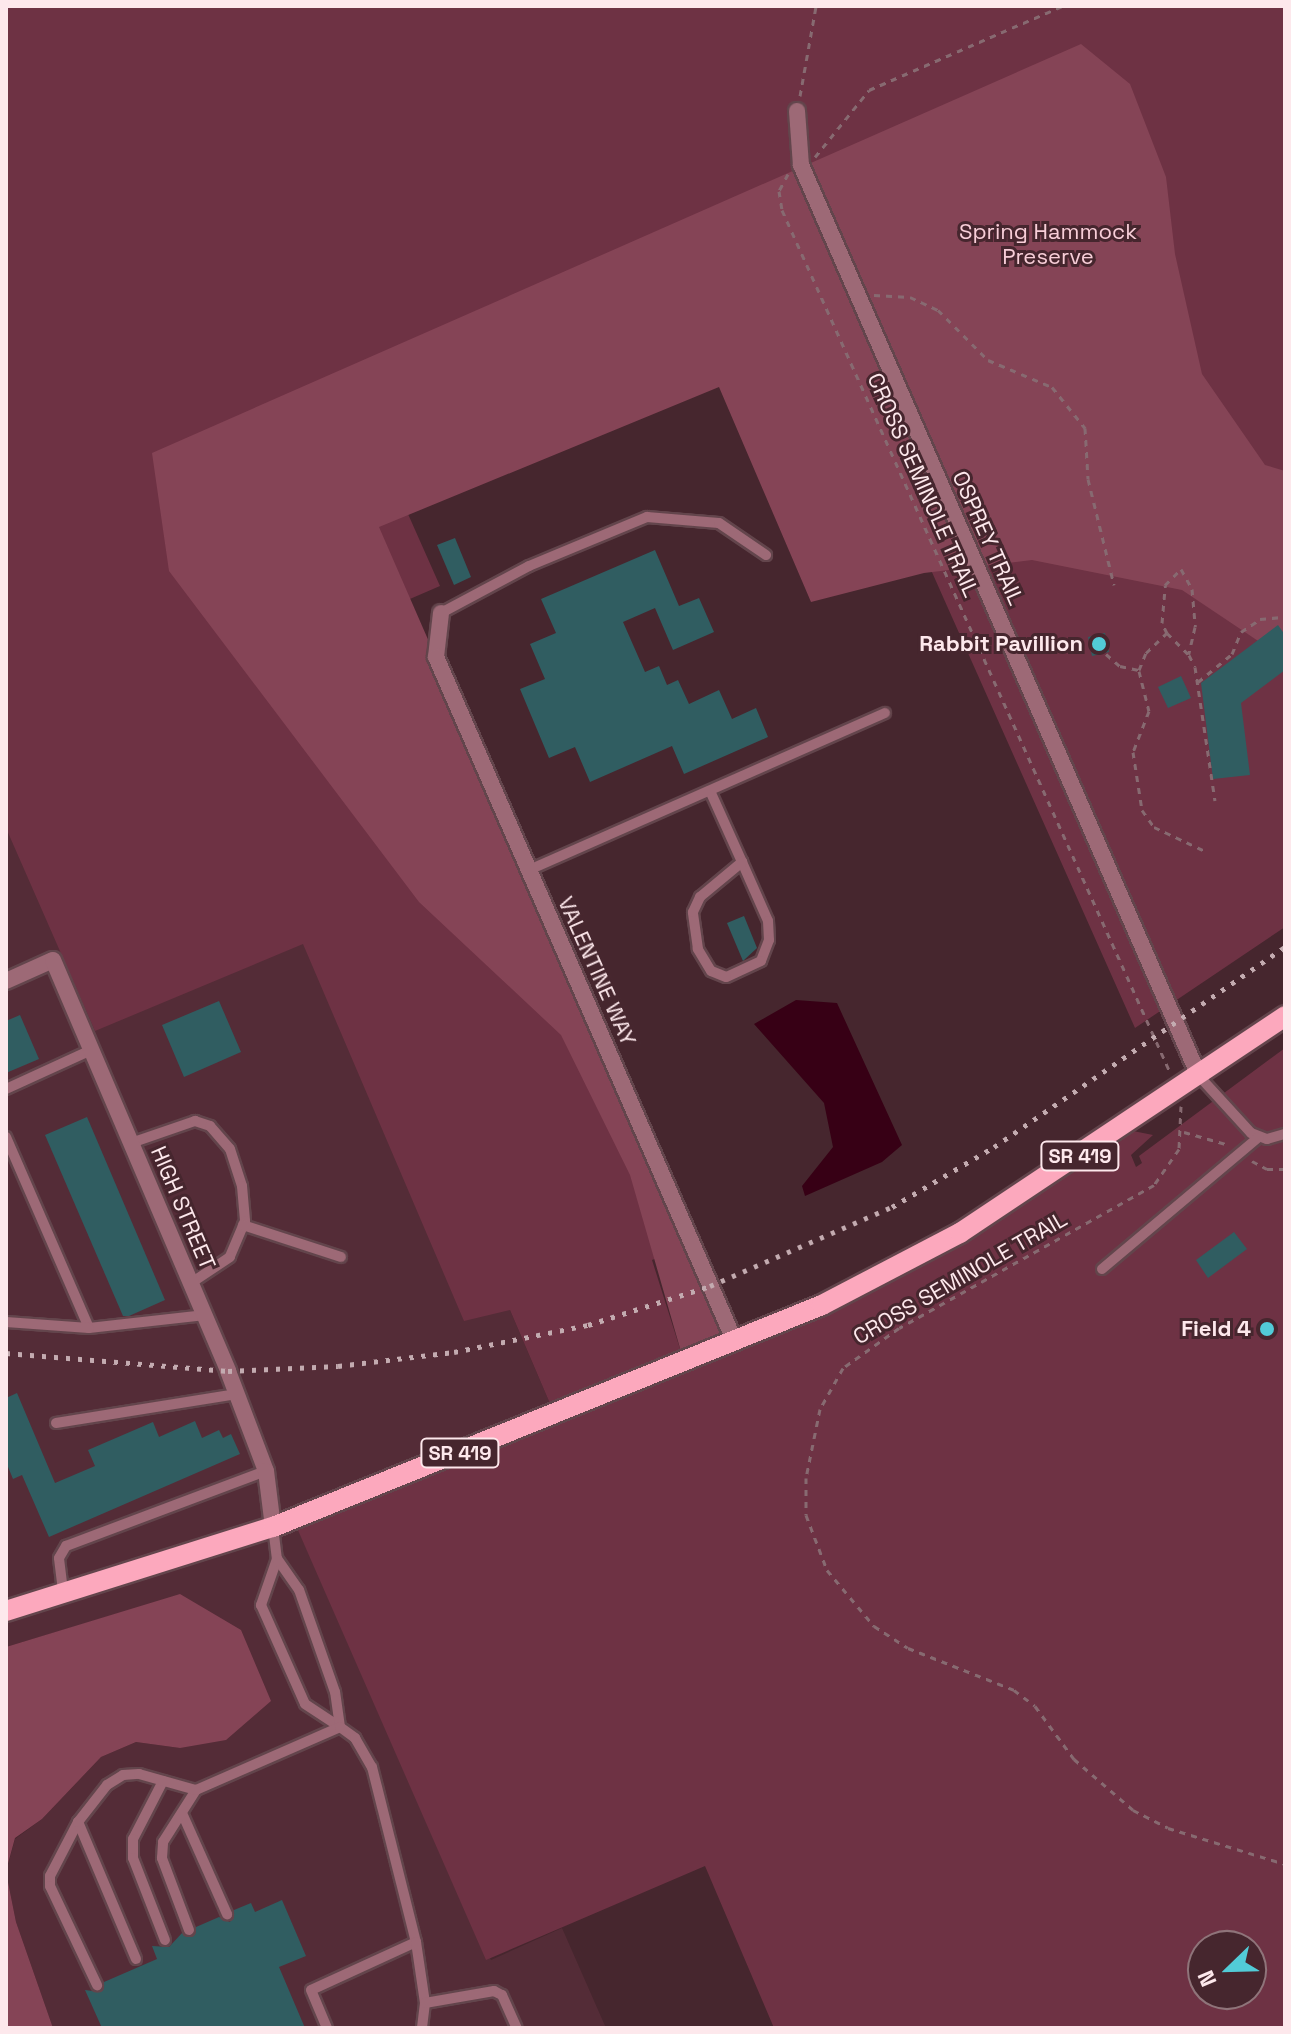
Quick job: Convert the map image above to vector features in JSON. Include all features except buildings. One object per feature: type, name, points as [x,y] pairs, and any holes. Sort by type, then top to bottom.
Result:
[{"type":"main road","name":"SR 419","points":[[6,1611],[273,1527],[735,1342],[906,1265],[1199,1076],[1285,1016]]},
{"type":"street","name":"OSPREY TRAIL","points":[[797,111],[801,165],[1199,1076]]},
{"type":"street","name":"VALENTINE WAY","points":[[441,613],[436,657],[735,1342]]},
{"type":"street","name":"HIGH STREET","points":[[6,981],[53,960],[237,1394],[266,1471],[273,1527]]},
{"type":"lane","points":[[441,613],[529,566],[647,517],[719,523],[766,555]]},
{"type":"lane","points":[[529,870],[711,793],[885,713]]},
{"type":"lane","points":[[711,793],[742,862],[768,921],[769,940],[761,961],[726,977],[711,971],[698,949],[693,912],[700,897],[742,862]]},
{"type":"lane","points":[[6,1089],[91,1050]]},
{"type":"lane","points":[[1199,1076],[1236,1120],[1259,1137]]},
{"type":"lane","points":[[131,1143],[178,1123],[210,1126],[230,1149],[242,1186],[243,1225],[230,1257],[191,1283]]},
{"type":"lane","points":[[1102,1269],[1259,1137],[1285,1134]]},
{"type":"lane","points":[[6,1137],[89,1328]]},
{"type":"lane","points":[[243,1225],[341,1257]]},
{"type":"lane","points":[[6,1322],[89,1328],[205,1315]]},
{"type":"lane","points":[[56,1423],[237,1394]]},
{"type":"lane","points":[[63,1591],[59,1558],[66,1546],[266,1471]]},
{"type":"lane","points":[[273,1527],[277,1559],[261,1605],[305,1704],[355,1738],[372,1767],[416,1942],[425,2003],[422,2028]]},
{"type":"lane","points":[[277,1559],[299,1590],[335,1692],[340,1727]]},
{"type":"lane","points":[[189,1930],[162,1858],[163,1842],[196,1790],[340,1727]]},
{"type":"lane","points":[[97,1985],[50,1886],[50,1876],[78,1822],[107,1785],[123,1775],[139,1774],[196,1790]]},
{"type":"lane","points":[[163,1781],[133,1839],[133,1858],[165,1940]]},
{"type":"lane","points":[[182,1813],[227,1914]]},
{"type":"lane","points":[[78,1822],[136,1959]]},
{"type":"lane","points":[[327,2028],[311,1990],[416,1942]]},
{"type":"lane","points":[[425,2003],[494,1991],[502,1995],[517,2028]]},
{"type":"path","points":[[797,111],[816,6]]},
{"type":"path","points":[[812,159],[822,153],[837,126],[851,117],[869,90],[1062,6]]},
{"type":"path","name":"CROSS SEMINOLE TRAIL","points":[[792,170],[779,191],[782,210],[1172,1076]]},
{"type":"path","points":[[855,289],[910,297],[938,310],[988,360],[1052,387],[1085,428],[1088,479],[1114,585]]},
{"type":"path","points":[[1189,655],[1195,627],[1192,589],[1181,569],[1165,585],[1162,623],[1167,633],[1189,655],[1198,682],[1215,801]]},
{"type":"path","points":[[1198,682],[1232,654],[1241,632],[1260,619],[1285,617]]},
{"type":"path","points":[[1167,633],[1146,653],[1139,670],[1149,711],[1133,752],[1142,810],[1154,827],[1205,851]]},
{"type":"path","points":[[1106,654],[1120,666],[1139,670]]},
{"type":"path","name":"CROSS SEMINOLE TRAIL","points":[[1183,1111],[1184,1132],[1169,1167],[1140,1196],[899,1328],[843,1368],[820,1409],[806,1478],[806,1515],[827,1570],[874,1626],[908,1648],[1014,1690],[1035,1706],[1074,1759],[1133,1810],[1168,1828],[1285,1864]]},
{"type":"path","points":[[1184,1132],[1232,1146]]},
{"type":"path","points":[[1252,1161],[1267,1169],[1285,1169]]},
{"type":"shaded area","points":[[6,803],[347,928],[551,1406],[284,1515],[6,1600]]},
{"type":"shaded area","points":[[796,1000],[837,1003],[902,1145],[882,1162],[805,1196],[802,1186],[833,1147],[824,1103],[754,1024]]},
{"type":"shaded area","points":[[298,1529],[491,1960],[562,1928],[606,2028],[53,2028],[16,1922],[6,1872],[15,1839],[42,1819],[101,1757],[136,1742],[180,1748],[180,1595],[6,1647],[6,1617]]},
{"type":"green space","name":"Spring Hammock Preserve","points":[[6,6],[1285,6],[1285,927],[1135,1028],[772,213],[360,406],[440,586],[396,605],[675,1251],[652,1260],[682,1355],[551,1406],[510,1310],[464,1321],[303,944],[95,1031],[6,828]]},
{"type":"green space","points":[[1081,44],[1130,84],[1166,177],[1175,254],[1202,374],[1265,465],[1285,471],[1285,659],[1182,590],[1032,560],[924,573],[811,602],[719,387],[379,527],[731,1335],[682,1355],[630,1175],[561,1035],[419,902],[169,571],[152,453]]},
{"type":"green space","points":[[1285,1048],[1285,2028],[774,2028],[705,1866],[486,1960],[297,1528],[825,1312],[910,1272],[1133,1131],[1153,1135],[1131,1155],[1136,1167],[1142,1163],[1139,1156]]},
{"type":"green space","points":[[180,1594],[241,1630],[271,1701],[226,1740],[180,1748],[136,1742],[101,1757],[42,1819],[15,1838],[6,1871],[6,1647]]},
{"type":"green space","points":[[6,1872],[16,1922],[53,2028],[6,2028]]},
{"type":"railway","points":[[6,1353],[228,1371],[338,1366],[454,1352],[588,1325],[710,1286],[892,1207],[994,1147],[1285,947]]},
{"type":"place","name":"Rabbit Pavillion","points":[[1099,644]]},
{"type":"place","name":"Field 4","points":[[1267,1329]]}]
